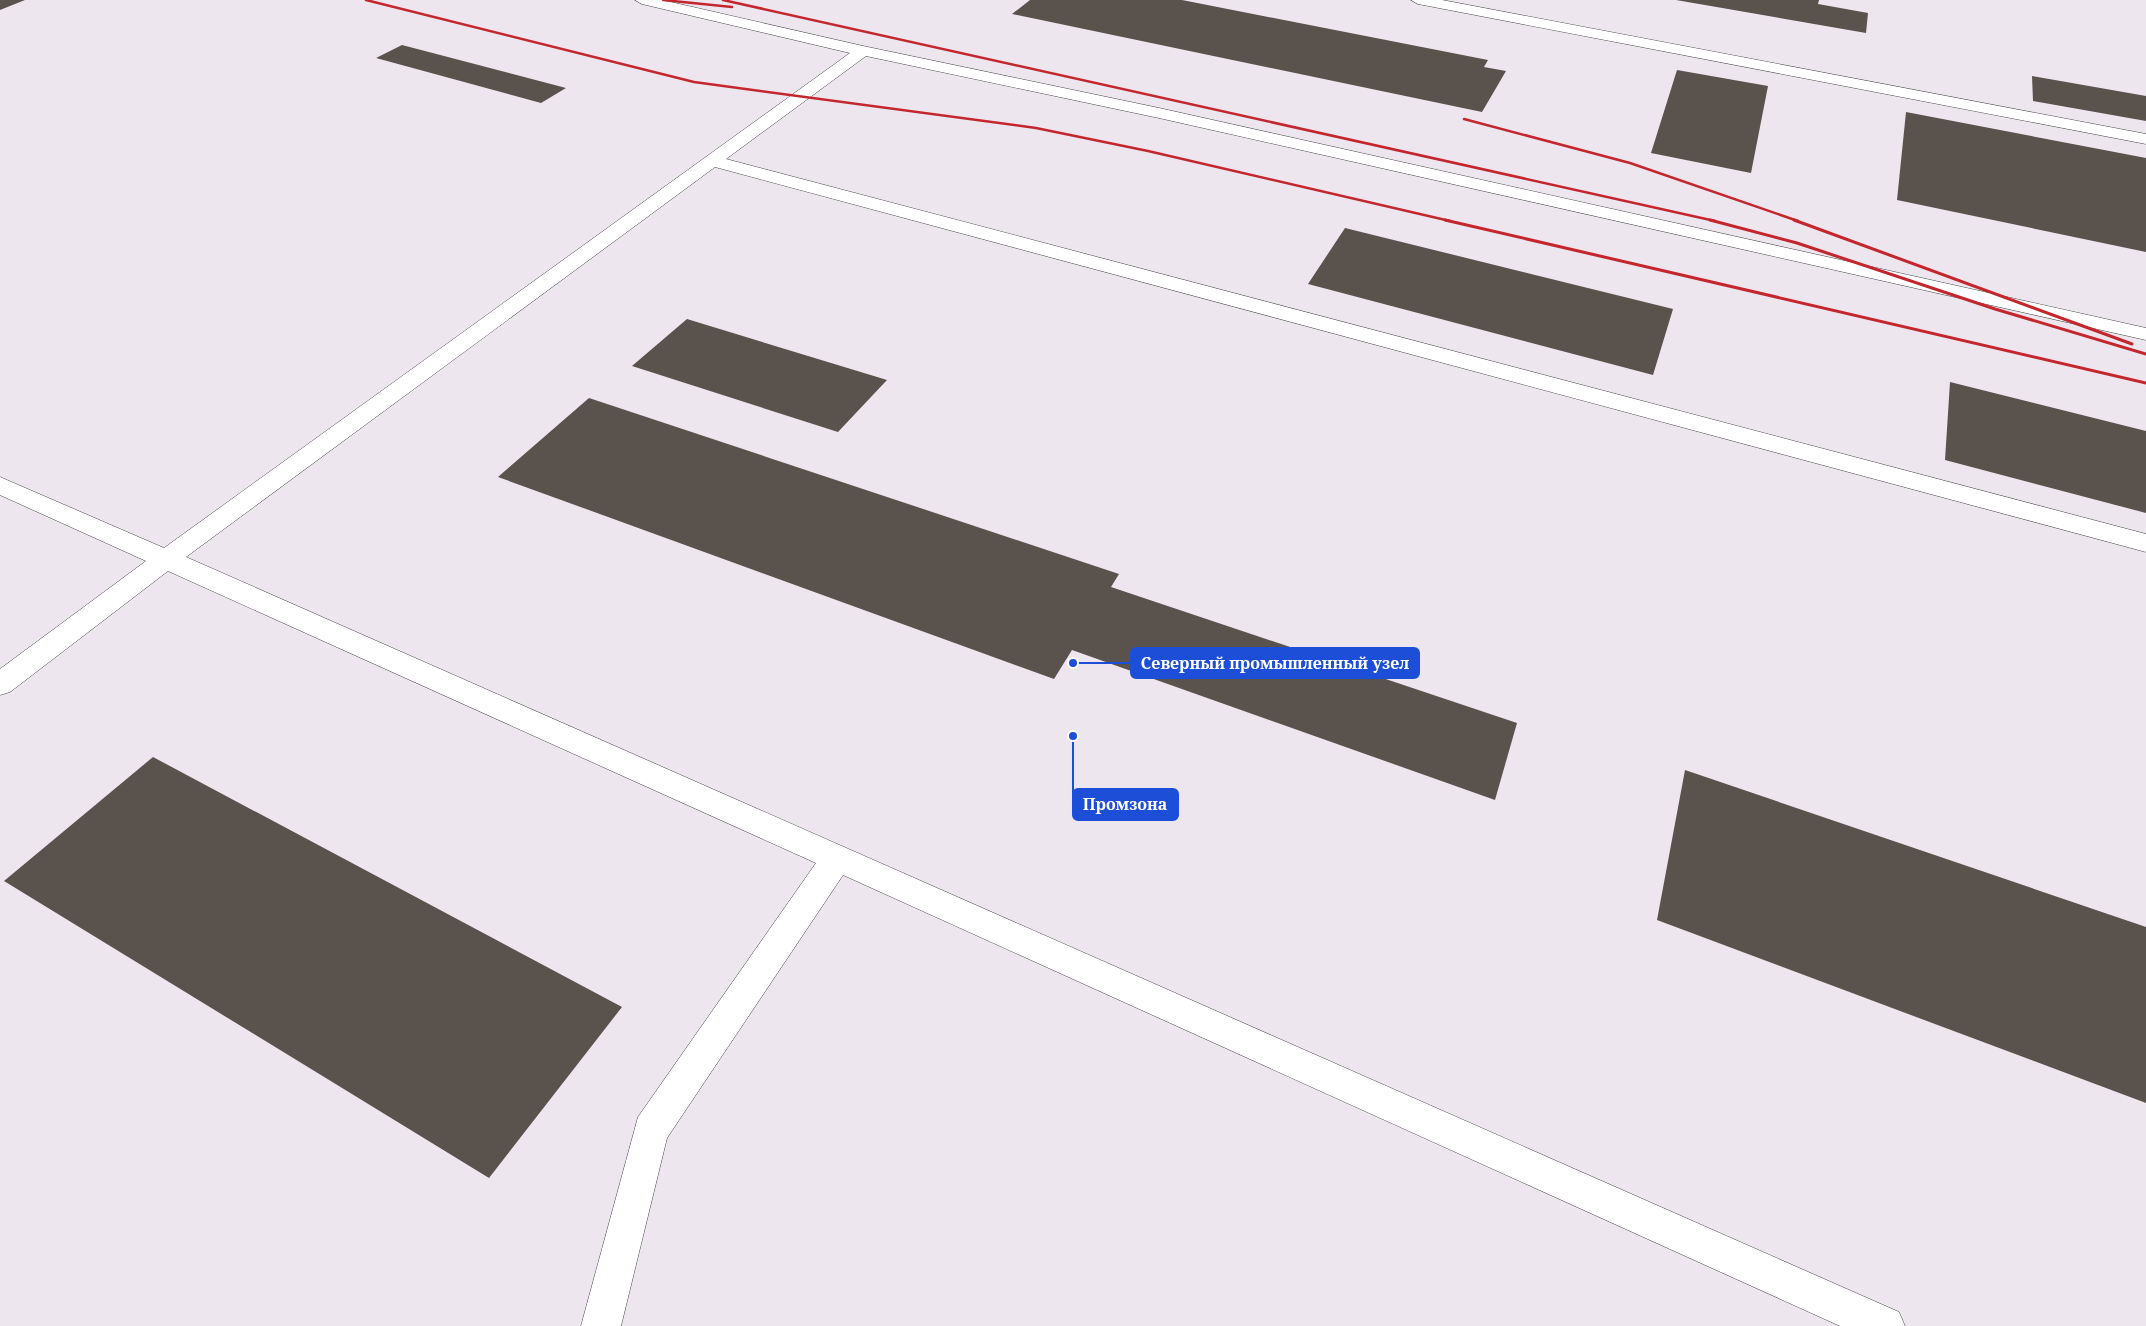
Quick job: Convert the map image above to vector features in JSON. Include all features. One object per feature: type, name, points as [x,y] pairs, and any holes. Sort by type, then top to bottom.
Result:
[{"type":"lane","points":[[642,0],[863,51],[1159,113],[2146,334]]},
{"type":"lane","points":[[1418,0],[2146,139]]},
{"type":"lane","points":[[0,684],[166,559],[863,51]]},
{"type":"lane","points":[[712,161],[2146,543]]},
{"type":"lane","points":[[0,484],[1885,1326]]},
{"type":"lane","points":[[601,1326],[651,1130],[838,858]]},
{"type":"shaded area","points":[[0,0],[2146,0],[2146,1326],[0,1326]]},
{"type":"building","points":[[0,0],[25,0],[0,10]]},
{"type":"building","points":[[1030,0],[1182,0],[1488,60],[1484,67],[1506,71],[1482,112],[1012,14]]},
{"type":"building","points":[[1676,0],[1819,0],[1818,4],[1868,13],[1866,33]]},
{"type":"building","points":[[402,45],[566,88],[541,103],[376,58]]},
{"type":"building","points":[[1677,70],[1768,86],[1751,173],[1651,153]]},
{"type":"building","points":[[2032,76],[2146,96],[2146,121],[2033,101]]},
{"type":"building","points":[[1906,112],[2146,158],[2146,252],[1897,200]]},
{"type":"building","points":[[1345,228],[1673,309],[1653,375],[1308,284]]},
{"type":"building","points":[[687,319],[887,380],[838,432],[632,366]]},
{"type":"building","points":[[1950,382],[2146,431],[2146,513],[1945,460]]},
{"type":"building","points":[[589,398],[1119,574],[1111,587],[1517,723],[1495,800],[1072,650],[1054,679],[498,477]]},
{"type":"building","points":[[153,757],[622,1007],[489,1178],[4,881]]},
{"type":"building","points":[[1685,770],[2146,927],[2146,1103],[1657,920]]},
{"type":"railway","points":[[366,0],[694,82],[1036,128],[1148,151],[1450,221]]},
{"type":"railway","points":[[663,0],[732,7]]},
{"type":"railway","points":[[723,0],[1715,221]]},
{"type":"railway","points":[[1464,119],[1630,163],[1798,221]]},
{"type":"railway","points":[[1445,220],[2146,383]]},
{"type":"railway","points":[[1710,220],[1797,243],[1995,309],[2146,354]]},
{"type":"railway","points":[[1794,220],[2132,344]]},
{"type":"place","name":"Северный промышленный узел","points":[[1073,663]]},
{"type":"place","name":"Промзона","points":[[1073,736]]}]
